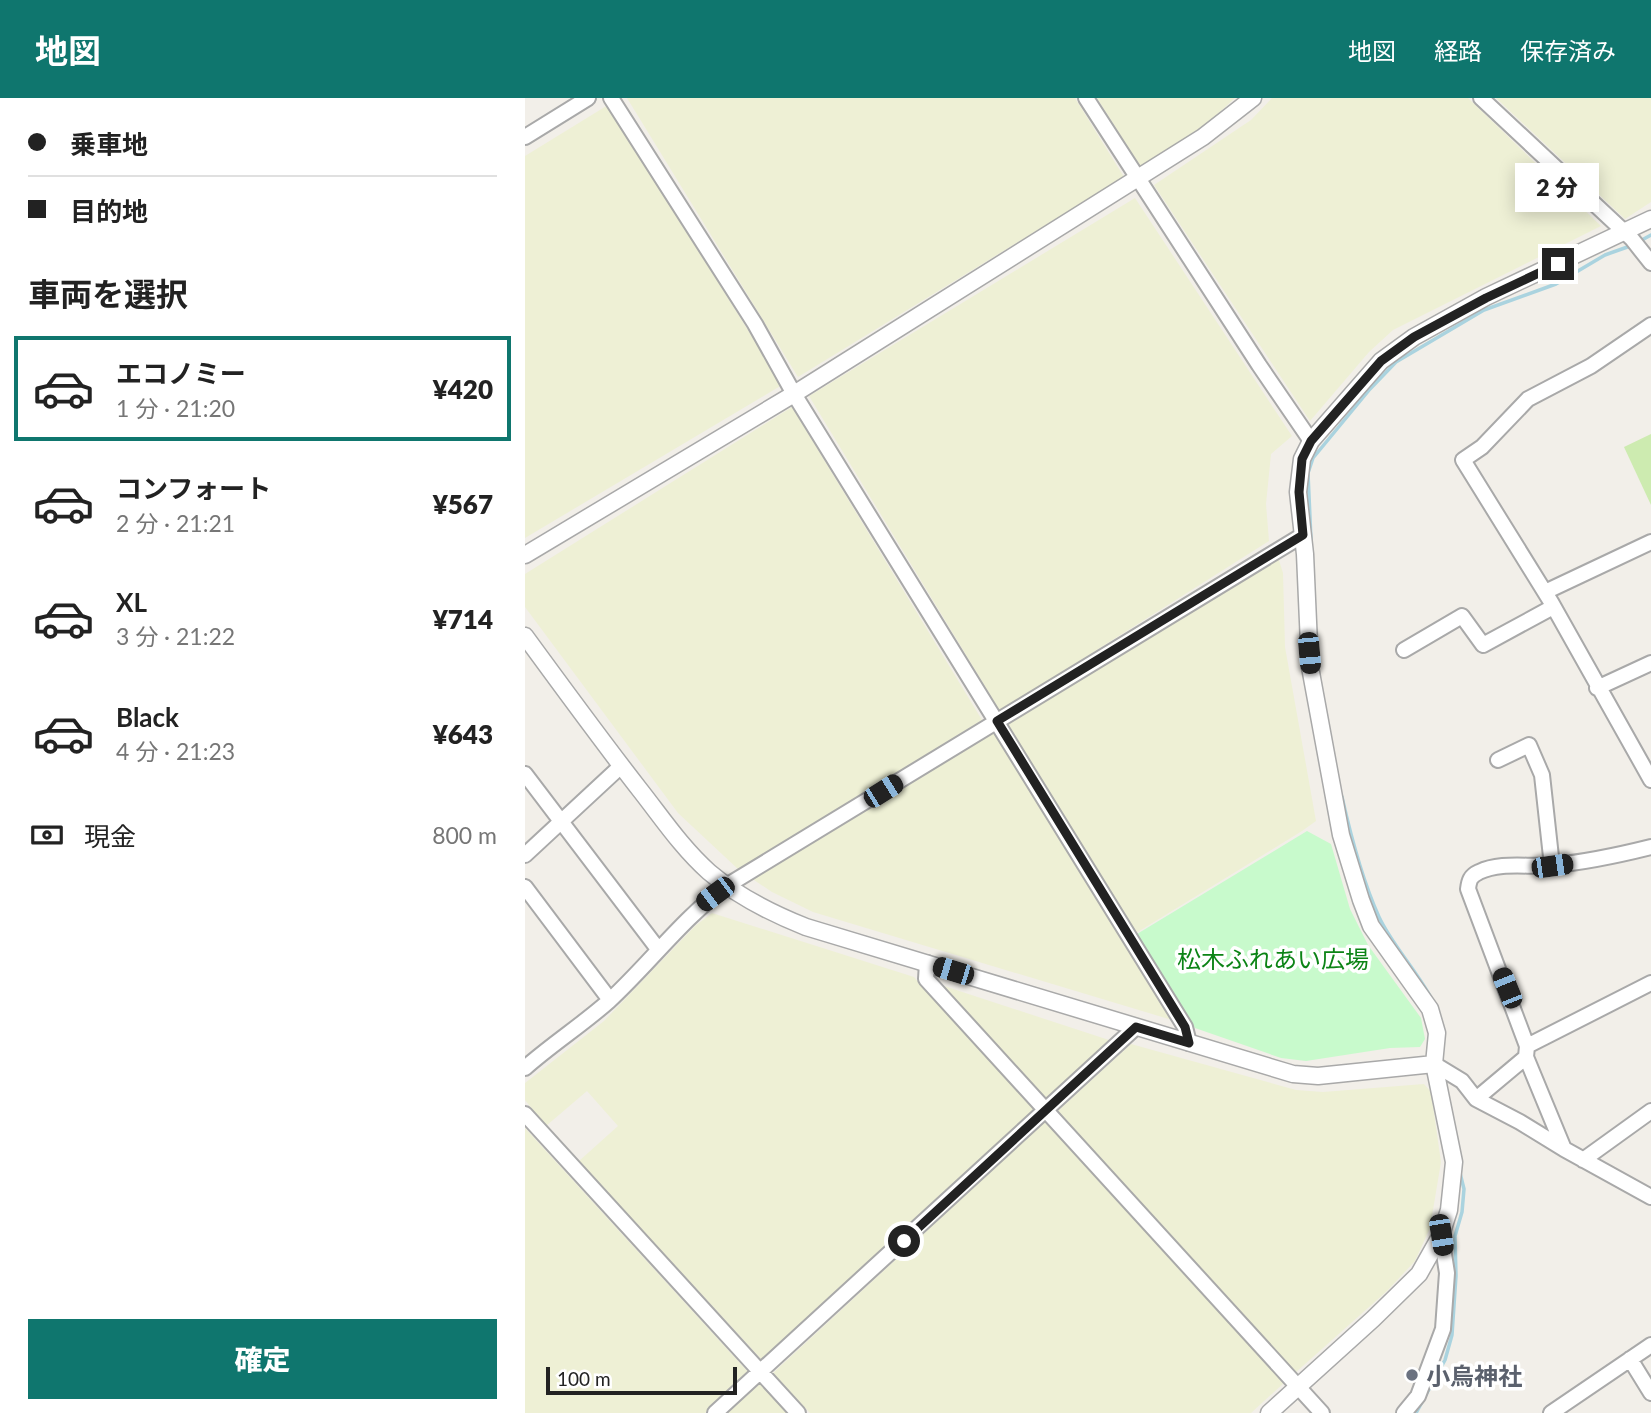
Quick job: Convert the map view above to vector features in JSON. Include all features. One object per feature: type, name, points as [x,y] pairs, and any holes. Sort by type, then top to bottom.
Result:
[{"type":"street","points":[[525,137],[589,98]]},
{"type":"street","points":[[611,98],[755,324],[794,394],[1185,1027],[1189,1043]]},
{"type":"street","points":[[1086,98],[1311,441]]},
{"type":"street","points":[[525,555],[794,394],[1203,137],[1252,98]]},
{"type":"street","points":[[1481,98],[1632,240],[1651,263]]},
{"type":"street","points":[[1269,1413],[1419,1274],[1441,1235],[1449,1210],[1454,1162],[1434,1064],[1437,1033],[1430,1009],[1371,926],[1341,835],[1310,667],[1299,474],[1302,459],[1311,441],[1381,361],[1414,337],[1486,298],[1632,240],[1651,219]]},
{"type":"street","points":[[1651,325],[1591,366],[1528,398],[1482,447],[1462,460],[1545,592],[1651,780]]},
{"type":"street","points":[[525,1068],[566,1038],[610,1000],[703,904],[728,885],[1303,535]]},
{"type":"street","points":[[1545,592],[1651,542]]},
{"type":"street","points":[[1403,650],[1462,616],[1483,645],[1553,607]]},
{"type":"street","points":[[525,636],[621,766],[690,853],[711,873],[751,901],[806,927],[1306,1076],[1434,1064],[1462,1081],[1476,1099],[1651,1197]]},
{"type":"street","points":[[1597,688],[1651,663]]},
{"type":"street","points":[[1498,760],[1529,745],[1542,775],[1552,866]]},
{"type":"street","points":[[525,855],[621,766]]},
{"type":"street","points":[[525,774],[658,949]]},
{"type":"street","points":[[1564,1149],[1527,1052],[1507,988],[1468,889],[1470,879],[1478,872],[1505,866],[1552,866],[1614,857],[1651,847]]},
{"type":"street","points":[[525,887],[610,1000]]},
{"type":"street","points":[[927,963],[926,979],[1322,1413]]},
{"type":"street","points":[[1476,1099],[1527,1052],[1651,984]]},
{"type":"street","points":[[715,1413],[1136,1027]]},
{"type":"street","points":[[1583,1160],[1651,1111]]},
{"type":"street","points":[[525,1114],[799,1413]]},
{"type":"street","points":[[1404,1413],[1418,1396],[1443,1329],[1447,1273],[1441,1235]]},
{"type":"street","points":[[1551,1413],[1651,1345]]},
{"type":"street","points":[[1630,1359],[1651,1393]]},
{"type":"green space","points":[[627,98],[1075,98],[1124,177],[798,377]]},
{"type":"green space","points":[[1097,98],[1235,98],[1210,121],[1141,168]]},
{"type":"green space","points":[[1272,98],[1468,98],[1601,226],[1393,330],[1369,352],[1310,421],[1154,185],[1251,120]]},
{"type":"green space","points":[[1496,98],[1651,98],[1651,202],[1625,219]]},
{"type":"green space","points":[[608,105],[782,385],[525,538],[525,156]]},
{"type":"green space","points":[[1135,198],[1292,436],[1271,454],[1266,504],[1269,541],[1000,711],[809,396]]},
{"type":"green space","points":[[792,407],[982,720],[739,870],[678,813],[525,607],[525,574]]},
{"type":"green space","points":[[1651,434],[1651,505],[1624,447]]},
{"type":"green space","points":[[1278,557],[1283,573],[1285,647],[1316,821],[1136,933],[1007,723]]},
{"type":"green space","points":[[993,731],[1172,1020],[813,912],[772,892],[751,878]]},
{"type":"green space","name":"松木ふれあい広場","points":[[1307,831],[1331,844],[1350,909],[1368,945],[1421,1018],[1425,1039],[1420,1047],[1390,1048],[1306,1061],[1281,1058],[1195,1028],[1137,934]]},
{"type":"green space","points":[[712,913],[914,977],[1035,1109],[762,1360],[579,1161],[618,1126],[587,1091],[546,1126],[525,1100],[525,1083],[604,1021],[695,926]]},
{"type":"green space","points":[[938,984],[1112,1041],[1046,1098]]},
{"type":"green space","points":[[1131,1044],[1296,1090],[1323,1092],[1424,1084],[1431,1092],[1441,1162],[1430,1228],[1415,1261],[1387,1291],[1295,1373],[1057,1112]]},
{"type":"green space","points":[[1047,1120],[1285,1382],[1251,1413],[810,1413],[773,1373]]},
{"type":"green space","points":[[525,1128],[749,1373],[705,1413],[525,1413]]},
{"type":"green space","points":[[760,1384],[787,1413],[728,1413]]},
{"type":"waterway","points":[[1640,241],[1651,235]]},
{"type":"waterway","points":[[1311,540],[1308,473],[1313,458],[1396,362],[1484,310],[1556,284],[1605,255],[1633,245]]},
{"type":"waterway","points":[[1342,797],[1357,858],[1379,917],[1430,996]]},
{"type":"waterway","points":[[1416,1413],[1445,1360],[1452,1335],[1456,1276],[1455,1236],[1462,1212],[1464,1189],[1460,1173]]},
{"type":"place","name":"小烏神社","points":[[1412,1375]]},
{"type":"route","points":[[904,1241],[1136,1027],[1189,1043],[1185,1027],[997,721],[1303,535],[1299,492],[1302,459],[1311,441],[1381,361],[1414,337],[1486,298],[1558,264]]}]
